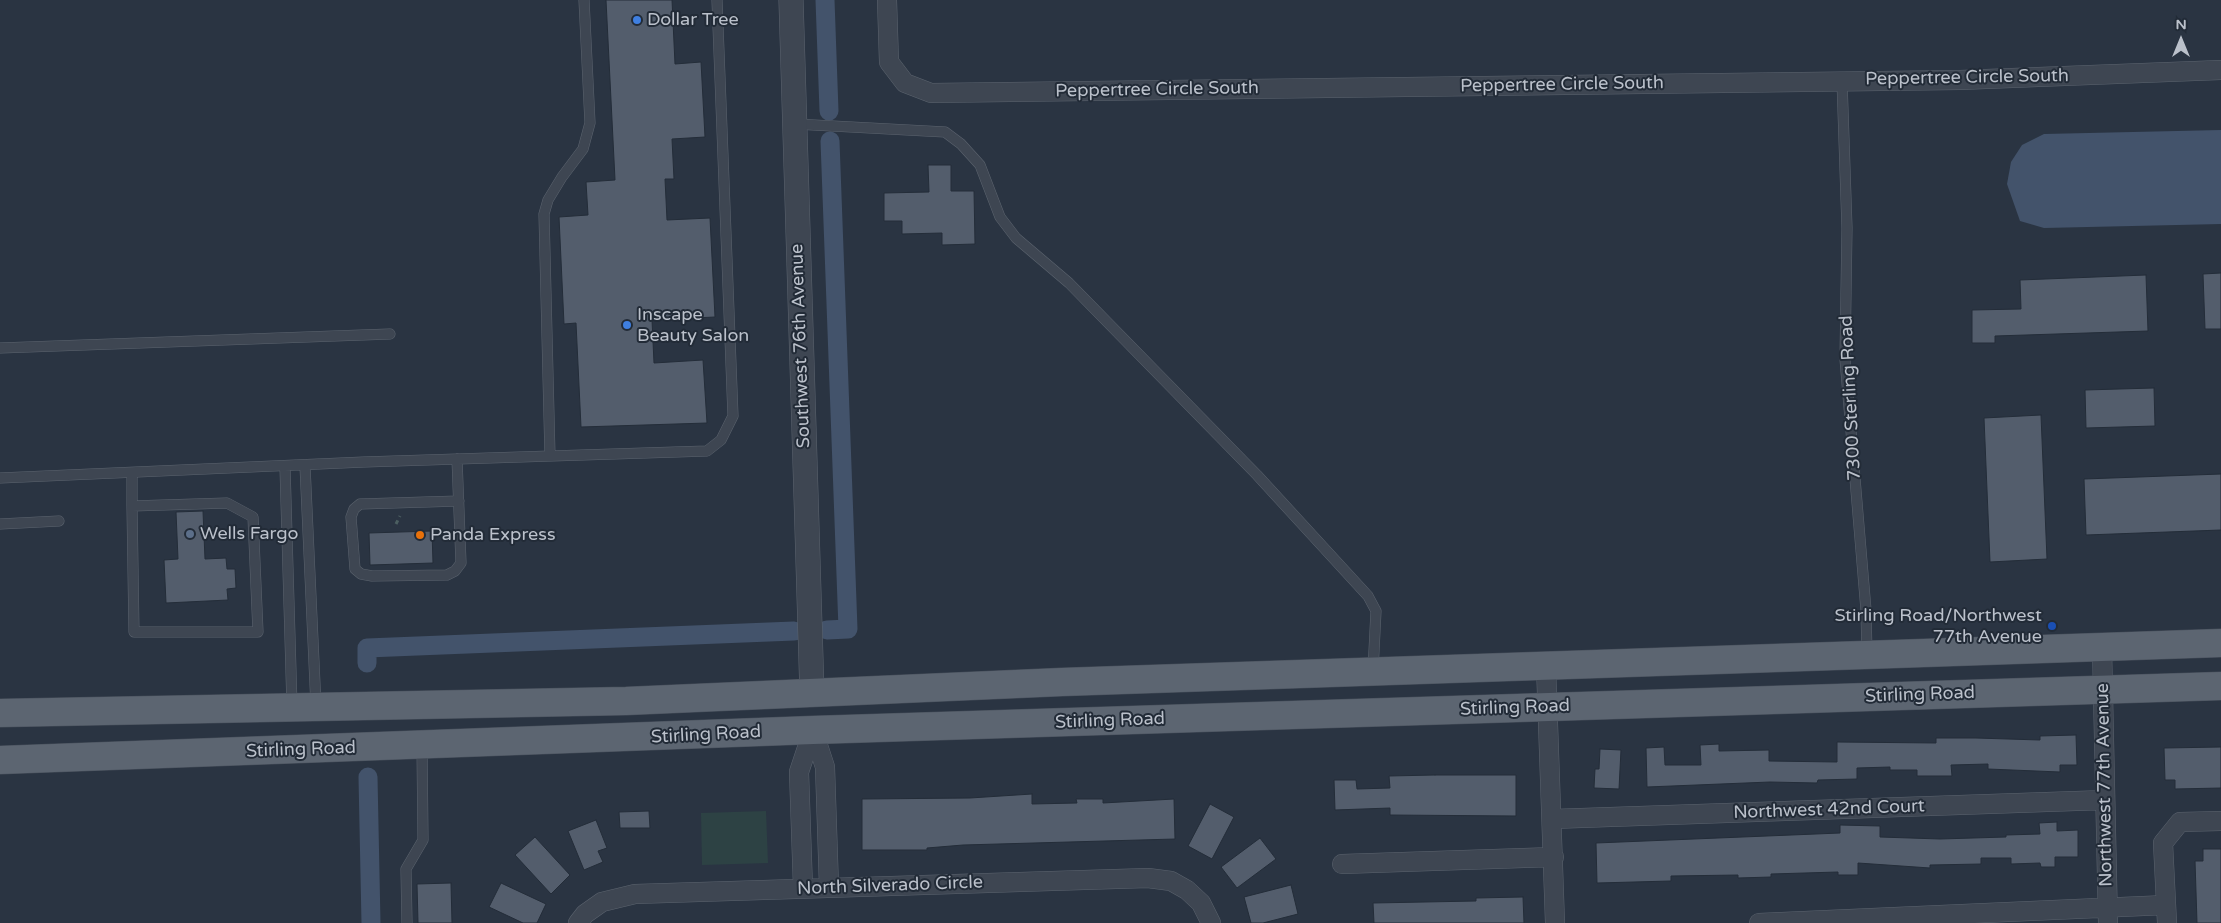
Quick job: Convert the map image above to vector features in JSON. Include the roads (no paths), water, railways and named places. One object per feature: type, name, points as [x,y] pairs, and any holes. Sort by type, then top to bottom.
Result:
[{"type":"main road","name":"Stirling Road","points":[[0,713],[626,701],[1374,672],[2221,643]]},
{"type":"main road","name":"Stirling Road","points":[[0,760],[426,746],[813,730],[2221,686]]},
{"type":"main road","points":[[813,730],[830,710],[863,691]]},
{"type":"main road","points":[[426,746],[448,721],[475,704]]},
{"type":"street","name":"Southwest 76th Avenue","points":[[791,0],[812,693]]},
{"type":"street","name":"Peppertree Circle South","points":[[887,0],[889,62],[905,83],[930,93],[1960,80],[2221,70]]},
{"type":"street","name":"Northwest 77th Avenue","points":[[2102,647],[2108,916]]},
{"type":"street","points":[[1546,666],[1555,923]]},
{"type":"street","points":[[813,730],[826,767],[829,887]]},
{"type":"street","points":[[803,888],[799,772],[813,730]]},
{"type":"street","name":"Northwest 42nd Court","points":[[1552,819],[2105,800]]},
{"type":"street","points":[[1759,923],[2166,914],[2163,843],[2180,822],[2221,821]]},
{"type":"street","points":[[1342,864],[1554,857]]},
{"type":"street","name":"North Silverado Circle","points":[[581,918],[602,902],[623,896],[829,887],[1161,878],[1179,884],[1195,897],[1206,911],[1211,923]]},
{"type":"lane","points":[[550,456],[544,214],[548,200],[582,149],[590,123],[584,0]]},
{"type":"lane","points":[[0,478],[457,459],[707,451],[721,440],[733,416],[717,0]]},
{"type":"lane","name":"7300 Sterling Road","points":[[1842,81],[1847,228],[1845,360],[1866,610],[1867,655]]},
{"type":"lane","points":[[795,124],[945,132],[961,144],[980,165],[1000,217],[1016,238],[1069,282],[1257,475],[1368,596],[1376,611],[1374,672]]},
{"type":"lane","points":[[0,348],[390,334]]},
{"type":"lane","points":[[457,459],[459,502],[461,563],[455,571],[447,575],[372,576],[361,574],[355,569],[352,560],[351,517],[354,509],[360,504],[459,502]]},
{"type":"lane","points":[[304,707],[305,466]]},
{"type":"lane","points":[[286,467],[304,707]]},
{"type":"lane","points":[[132,473],[132,506],[134,632],[258,632],[253,517],[227,503],[132,506]]},
{"type":"lane","points":[[0,524],[59,521]]},
{"type":"lane","points":[[407,923],[406,869],[423,840],[426,746]]},
{"type":"water","points":[[2221,130],[2221,224],[2044,228],[2020,221],[2007,184],[2011,162],[2022,145],[2044,134]]},
{"type":"waterway","points":[[825,0],[829,111]]},
{"type":"waterway","points":[[827,630],[848,629],[830,141]]},
{"type":"waterway","points":[[367,663],[367,648],[794,631]]},
{"type":"waterway","points":[[368,777],[371,923]]},
{"type":"place","name":"Dollar Tree","points":[[637,20]]},
{"type":"place","name":"Inscape Beauty Salon","points":[[627,325]]},
{"type":"place","name":"Wells Fargo","points":[[190,534]]},
{"type":"place","name":"Panda Express","points":[[420,535]]},
{"type":"place","name":"Stirling Road/Northwest 77th Avenue","points":[[2052,626]]}]
